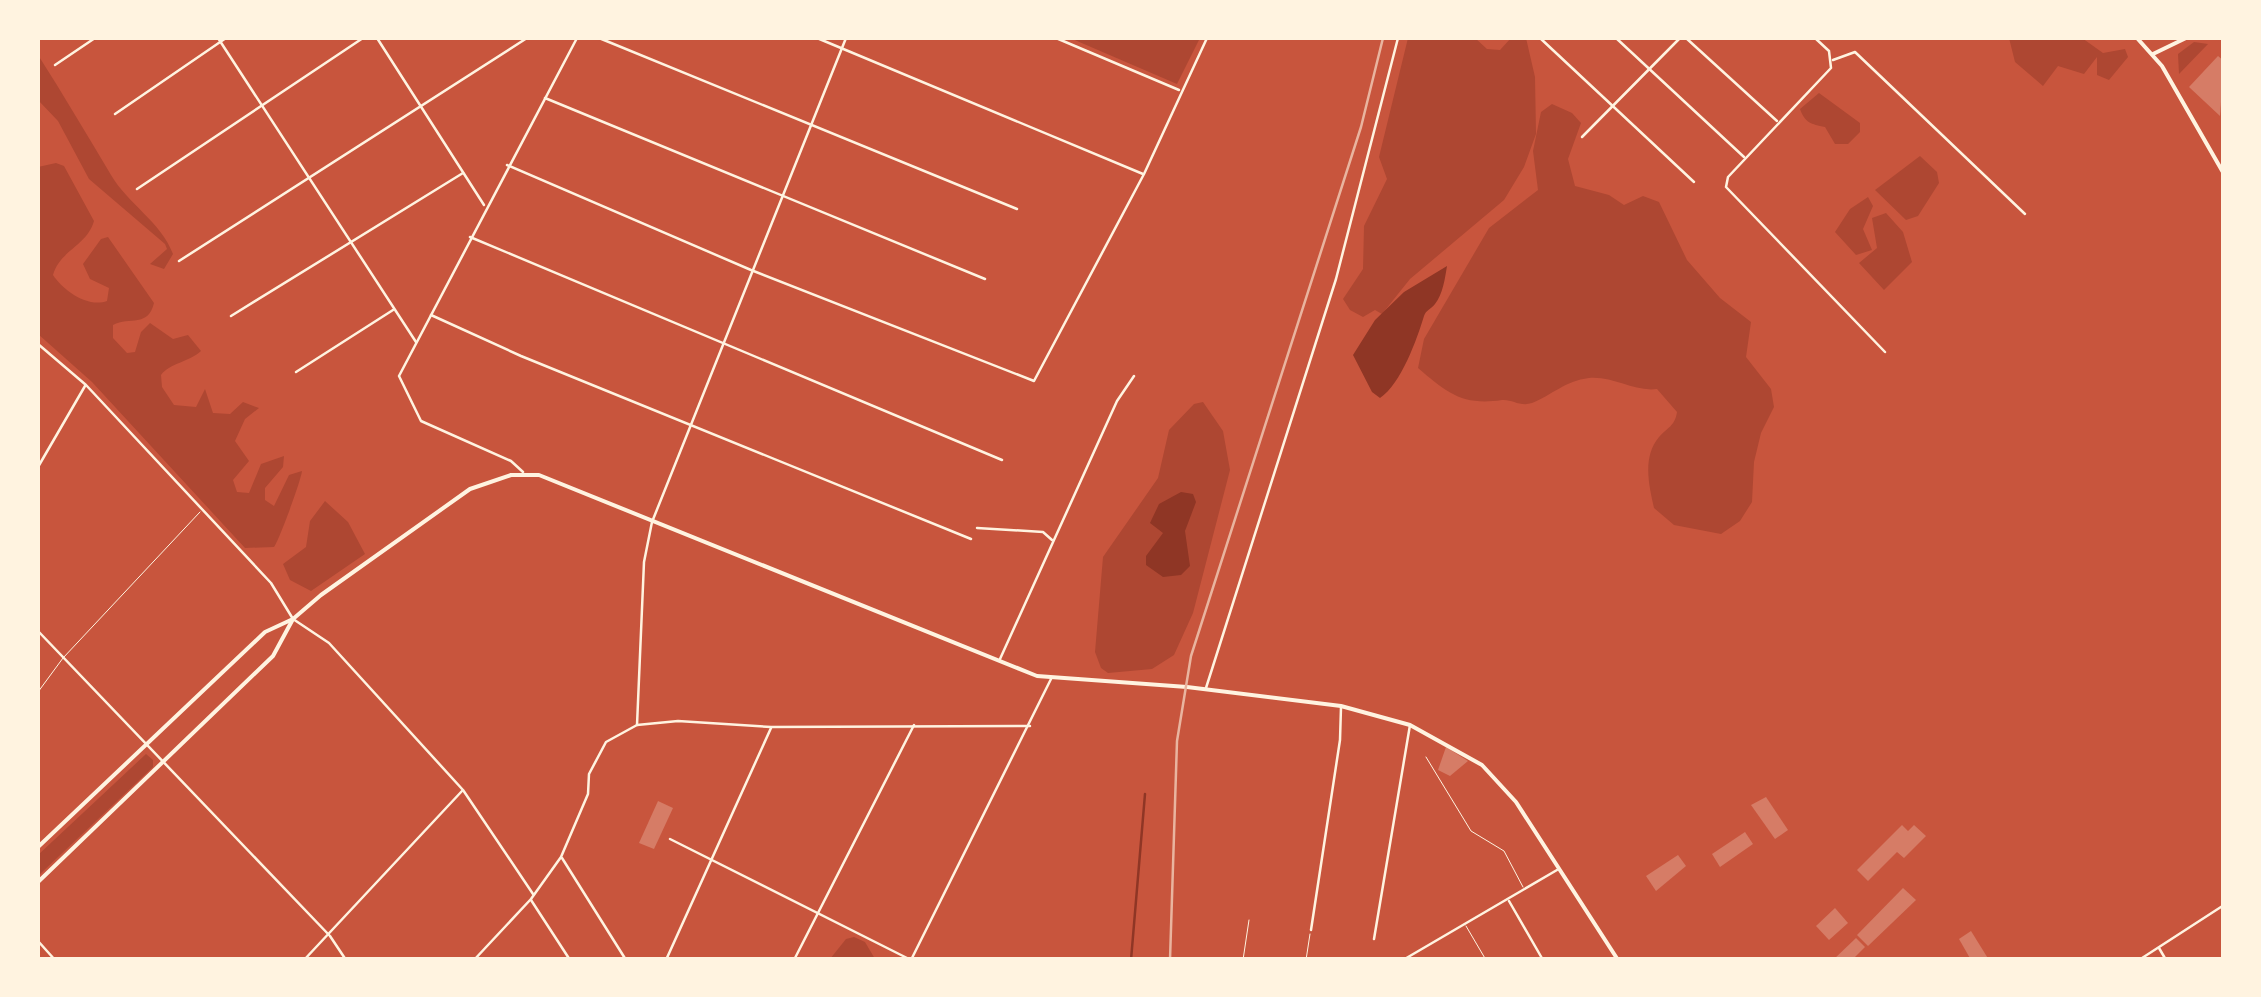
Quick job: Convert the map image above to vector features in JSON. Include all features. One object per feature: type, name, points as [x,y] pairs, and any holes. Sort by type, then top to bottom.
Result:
[{"type":"street","points":[[56,65],[95,38]]},
{"type":"street","points":[[115,114],[226,38]]},
{"type":"street","points":[[137,189],[363,38]]},
{"type":"street","points":[[377,38],[485,208]]},
{"type":"street","points":[[180,261],[527,38]]},
{"type":"street","points":[[526,475],[511,462],[421,421],[399,376],[577,38]]},
{"type":"street","points":[[599,38],[1018,209]]},
{"type":"street","points":[[817,38],[1144,174]]},
{"type":"street","points":[[637,725],[644,562],[652,522],[693,426],[690,418],[846,38]]},
{"type":"street","points":[[1056,38],[1181,91]]},
{"type":"street","points":[[507,165],[751,270],[1034,382],[1144,174],[1207,38]]},
{"type":"street","points":[[1206,689],[1336,279],[1398,38]]},
{"type":"street","points":[[1540,38],[1694,182]]},
{"type":"street","points":[[1616,38],[1745,158]]},
{"type":"street","points":[[1582,137],[1680,38]]},
{"type":"street","points":[[1686,38],[1779,122]]},
{"type":"street","points":[[1815,38],[1834,60]]},
{"type":"street","points":[[2138,38],[2153,54],[2224,174]]},
{"type":"street","points":[[2153,54],[2186,38]]},
{"type":"street","points":[[219,40],[416,342]]},
{"type":"street","points":[[1885,352],[1726,187],[1728,177],[1834,60],[1855,52],[2024,214]]},
{"type":"street","points":[[544,98],[985,279]]},
{"type":"street","points":[[231,316],[463,173]]},
{"type":"street","points":[[470,237],[1002,460]]},
{"type":"street","points":[[296,372],[394,309]]},
{"type":"street","points":[[430,315],[971,539]]},
{"type":"street","points":[[38,344],[86,385],[271,583],[294,620],[329,643],[463,790],[570,960]]},
{"type":"street","points":[[999,661],[1116,401],[1134,376]]},
{"type":"street","points":[[38,467],[86,385]]},
{"type":"street","points":[[38,847],[272,626],[294,620],[470,489],[511,475],[539,475],[1052,680],[1206,689],[1340,706],[1410,724],[1482,766],[1516,802],[1618,960]]},
{"type":"street","points":[[977,528],[1043,532],[1054,541]]},
{"type":"street","points":[[38,882],[273,656],[294,620]]},
{"type":"street","points":[[38,631],[330,936],[346,960]]},
{"type":"street","points":[[670,839],[819,910],[911,960],[1052,680]]},
{"type":"street","points":[[1311,930],[1340,740],[1340,706]]},
{"type":"street","points":[[474,960],[532,896],[561,857],[588,794],[589,774],[606,742],[637,725],[678,721],[772,726],[1030,726]]},
{"type":"street","points":[[794,960],[915,724]]},
{"type":"street","points":[[1374,939],[1410,724]]},
{"type":"street","points":[[666,960],[772,726]]},
{"type":"street","points":[[304,960],[463,790]]},
{"type":"street","points":[[561,857],[626,960]]},
{"type":"street","points":[[1403,960],[1560,868]]},
{"type":"street","points":[[1508,900],[1543,960]]},
{"type":"street","points":[[2139,960],[2224,905]]},
{"type":"street","points":[[38,941],[56,960]]},
{"type":"street","points":[[2158,947],[2166,960]]},
{"type":"lane","points":[[38,692],[62,658],[202,510]]},
{"type":"lane","points":[[1426,756],[1471,831],[1504,851],[1524,890]]},
{"type":"lane","points":[[1243,960],[1250,920]]},
{"type":"lane","points":[[1466,926],[1486,960]]},
{"type":"lane","points":[[1306,960],[1311,930]]},
{"type":"shaded area","points":[[1070,38],[1200,38],[1177,84]]},
{"type":"shaded area","points":[[1408,38],[1475,38],[1487,49],[1500,50],[1511,38],[1526,38],[1535,77],[1536,134],[1524,167],[1504,200],[1410,279],[1382,314],[1375,310],[1363,317],[1350,310],[1343,299],[1363,269],[1364,226],[1387,179],[1379,157]]},
{"type":"shaded area","points":[[2009,38],[2082,38],[2103,53],[2125,49],[2128,57],[2109,80],[2097,75],[2097,57],[2084,74],[2058,66],[2043,86],[2015,62]]},
{"type":"shaded area","points":[[2194,42],[2208,44],[2179,74],[2178,54]]},
{"type":"shaded area","points":[[38,55],[118,185],[168,243],[173,254],[164,269],[150,264],[167,249],[165,244],[89,179],[58,121],[38,100]]},
{"type":"shaded area","points":[[1819,93],[1860,123],[1860,132],[1848,144],[1835,144],[1825,127],[1809,122],[1802,114],[1800,109]]},
{"type":"shaded area","points":[[1552,104],[1572,113],[1581,123],[1568,159],[1575,186],[1609,195],[1624,205],[1643,196],[1659,202],[1687,260],[1720,298],[1751,322],[1746,357],[1771,389],[1774,407],[1761,433],[1754,462],[1752,502],[1740,521],[1721,534],[1674,525],[1654,508],[1648,472],[1650,453],[1673,424],[1677,412],[1657,389],[1589,378],[1528,404],[1476,401],[1447,391],[1418,368],[1424,339],[1489,228],[1538,190],[1533,151],[1541,112]]},
{"type":"shaded area","points":[[1920,156],[1937,172],[1939,183],[1918,216],[1906,220],[1875,190]]},
{"type":"shaded area","points":[[56,163],[64,166],[94,221],[86,236],[56,267],[53,275],[57,281],[84,300],[107,301],[109,288],[90,279],[83,264],[101,239],[108,237],[154,303],[143,319],[113,325],[113,338],[127,353],[135,352],[141,332],[150,323],[173,339],[188,335],[201,351],[161,375],[162,387],[174,405],[196,407],[205,389],[213,413],[230,414],[243,402],[259,408],[245,419],[235,441],[249,461],[233,480],[237,492],[249,493],[261,464],[284,456],[283,467],[265,488],[265,500],[274,506],[289,475],[302,471],[274,547],[245,548],[92,382],[38,334],[38,167]]},
{"type":"shaded area","points":[[1868,197],[1873,206],[1863,229],[1872,250],[1856,255],[1835,232],[1850,209]]},
{"type":"shaded area","points":[[1886,213],[1903,232],[1912,262],[1884,290],[1859,263],[1877,248],[1872,218]]},
{"type":"shaded area","points":[[1447,266],[1440,296],[1425,314],[1395,383],[1380,398],[1372,392],[1353,355],[1375,320],[1404,292]]},
{"type":"shaded area","points":[[1203,402],[1223,431],[1230,470],[1193,613],[1174,655],[1152,669],[1108,673],[1101,668],[1095,652],[1103,557],[1158,478],[1169,430],[1194,404]]},
{"type":"shaded area","points":[[1181,492],[1193,494],[1196,502],[1185,531],[1190,566],[1181,575],[1163,577],[1146,565],[1146,556],[1163,533],[1150,523],[1159,504]]},
{"type":"shaded area","points":[[325,501],[348,522],[365,554],[311,591],[290,580],[283,564],[306,547],[310,521]]},
{"type":"shaded area","points":[[146,754],[153,760],[153,767],[38,876],[38,855]]},
{"type":"shaded area","points":[[854,937],[865,942],[875,959],[830,959],[846,939]]},
{"type":"building","points":[[2218,56],[2224,61],[2220,116],[2189,87]]},
{"type":"building","points":[[1446,747],[1468,761],[1450,776],[1438,770]]},
{"type":"building","points":[[1766,797],[1788,830],[1775,839],[1751,805]]},
{"type":"building","points":[[658,801],[673,808],[654,849],[639,843]]},
{"type":"building","points":[[1902,825],[1908,831],[1914,825],[1926,836],[1904,858],[1897,852],[1868,881],[1857,870]]},
{"type":"building","points":[[1745,832],[1753,844],[1720,867],[1712,854]]},
{"type":"building","points":[[1678,855],[1686,866],[1656,891],[1646,876]]},
{"type":"building","points":[[1903,888],[1916,900],[1868,946],[1857,935]]},
{"type":"building","points":[[1835,908],[1848,923],[1829,940],[1816,926]]},
{"type":"building","points":[[1971,931],[1989,960],[1971,960],[1959,939]]},
{"type":"building","points":[[1856,938],[1865,947],[1852,960],[1833,960]]},
{"type":"waterway","points":[[1131,960],[1145,794]]},
{"type":"railway","points":[[1170,960],[1177,741],[1191,656],[1361,127],[1383,38]]}]
